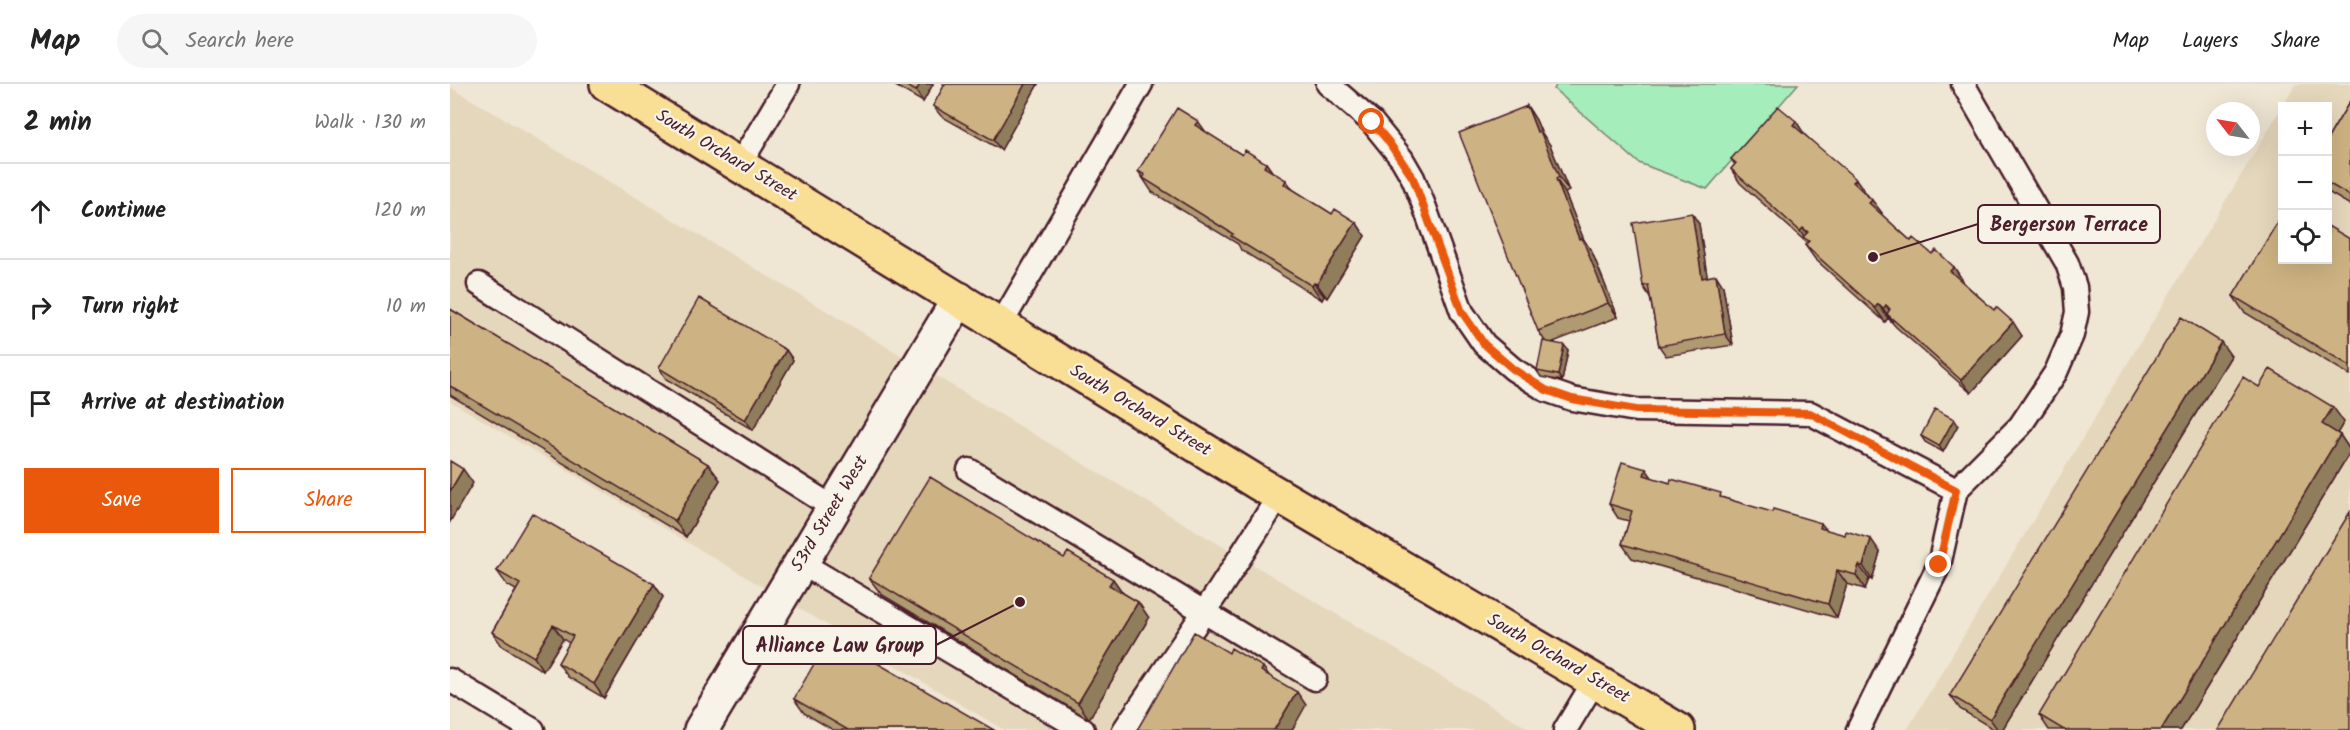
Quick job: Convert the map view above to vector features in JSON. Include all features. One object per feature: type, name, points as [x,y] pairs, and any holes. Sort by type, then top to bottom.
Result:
[{"type":"main road","name":"South Orchard Street","points":[[607,84],[1279,496],[1678,730]]},
{"type":"street","name":"53rd Street West","points":[[702,730],[959,299]]},
{"type":"lane","points":[[740,164],[788,84]]},
{"type":"lane","points":[[1000,326],[1141,84]]},
{"type":"lane","points":[[1328,84],[1372,122],[1402,159],[1413,178],[1425,208],[1462,312],[1484,344],[1513,369],[1546,390],[1572,399],[1636,410],[1810,413],[1956,490]]},
{"type":"lane","points":[[1858,730],[1939,565],[1956,490],[2019,426],[2056,372],[2072,335],[2077,312],[2075,287],[2067,263],[1962,84]]},
{"type":"lane","points":[[479,284],[834,508]]},
{"type":"lane","points":[[969,470],[1314,679]]},
{"type":"lane","points":[[1124,730],[1279,496]]},
{"type":"lane","points":[[801,563],[1083,730]]},
{"type":"lane","points":[[450,680],[533,730]]},
{"type":"lane","points":[[1565,730],[1594,680]]},
{"type":"shaded area","points":[[2296,84],[2350,84],[2350,730],[1907,730],[2253,156],[2260,156],[2260,144],[2278,114],[2278,264],[2332,264],[2332,102],[2285,102]]},
{"type":"shaded area","points":[[450,87],[1531,730],[1004,730],[450,401]]},
{"type":"green space","points":[[1557,84],[1798,84],[1707,189],[1639,163],[1554,89]]},
{"type":"building","points":[[903,84],[920,84],[916,91]]},
{"type":"building","points":[[945,84],[1025,84],[993,140],[933,106]]},
{"type":"building","points":[[2350,101],[2350,196],[2332,185],[2332,131]]},
{"type":"building","points":[[1527,106],[1559,177],[1556,179],[1579,239],[1582,238],[1608,303],[1538,331],[1459,133]]},
{"type":"building","points":[[1778,106],[1796,121],[1793,125],[1856,179],[1853,182],[1872,200],[1869,203],[1911,241],[1913,238],[1932,254],[1936,250],[1954,267],[1950,271],[1994,310],[1996,307],[2013,322],[1961,380],[1887,314],[1890,309],[1886,305],[1883,309],[1878,304],[1875,308],[1805,245],[1809,241],[1803,237],[1808,232],[1803,228],[1800,231],[1731,169],[1736,163],[1731,159]]},
{"type":"building","points":[[1177,108],[1198,121],[1195,125],[1242,155],[1245,150],[1266,163],[1264,167],[1286,180],[1284,184],[1332,214],[1335,209],[1356,222],[1317,284],[1314,283],[1312,286],[1143,178],[1145,175],[1138,171]]},
{"type":"building","points":[[1692,213],[1702,278],[1716,275],[1725,334],[1659,346],[1648,285],[1643,286],[1633,223]]},
{"type":"building","points":[[2278,221],[2278,264],[2332,264],[2332,228],[2350,239],[2350,366],[2233,296]]},
{"type":"building","points":[[699,298],[786,350],[745,420],[659,368]]},
{"type":"building","points":[[450,309],[708,464],[675,521],[450,386]]},
{"type":"building","points":[[2181,317],[2221,342],[1990,719],[1950,695]]},
{"type":"building","points":[[1543,341],[1564,345],[1558,375],[1537,371]]},
{"type":"building","points":[[2270,369],[2333,407],[2322,424],[2340,435],[2161,730],[2064,730],[2039,715],[2243,377],[2259,387]]},
{"type":"building","points":[[1935,409],[1954,419],[1939,446],[1921,436]]},
{"type":"building","points":[[450,461],[463,469],[450,491]]},
{"type":"building","points":[[1622,462],[1646,469],[1644,475],[1670,483],[1671,479],[1721,493],[1720,497],[1821,523],[1820,528],[1845,535],[1846,531],[1871,539],[1863,566],[1859,565],[1856,575],[1837,570],[1828,604],[1622,544],[1632,511],[1609,504]]},
{"type":"building","points":[[930,477],[1064,558],[1068,552],[1113,579],[1109,585],[1138,602],[1078,703],[869,578]]},
{"type":"building","points":[[2350,512],[2350,730],[2218,730]]},
{"type":"building","points":[[532,513],[654,584],[594,684],[558,663],[573,636],[553,625],[534,657],[492,632],[520,584],[497,571]]},
{"type":"building","points":[[1194,632],[1229,653],[1231,648],[1263,667],[1261,671],[1297,692],[1274,730],[1137,730]]},
{"type":"building","points":[[830,636],[994,730],[848,730],[794,699]]},
{"type":"place","name":"Bergerson Terrace","points":[[1873,257]]},
{"type":"place","name":"Alliance Law Group","points":[[1020,602]]},
{"type":"route","points":[[1372,122],[1402,159],[1413,178],[1462,312],[1484,344],[1513,369],[1546,390],[1572,399],[1636,410],[1810,413],[1933,480],[1956,490],[1939,565]]}]
